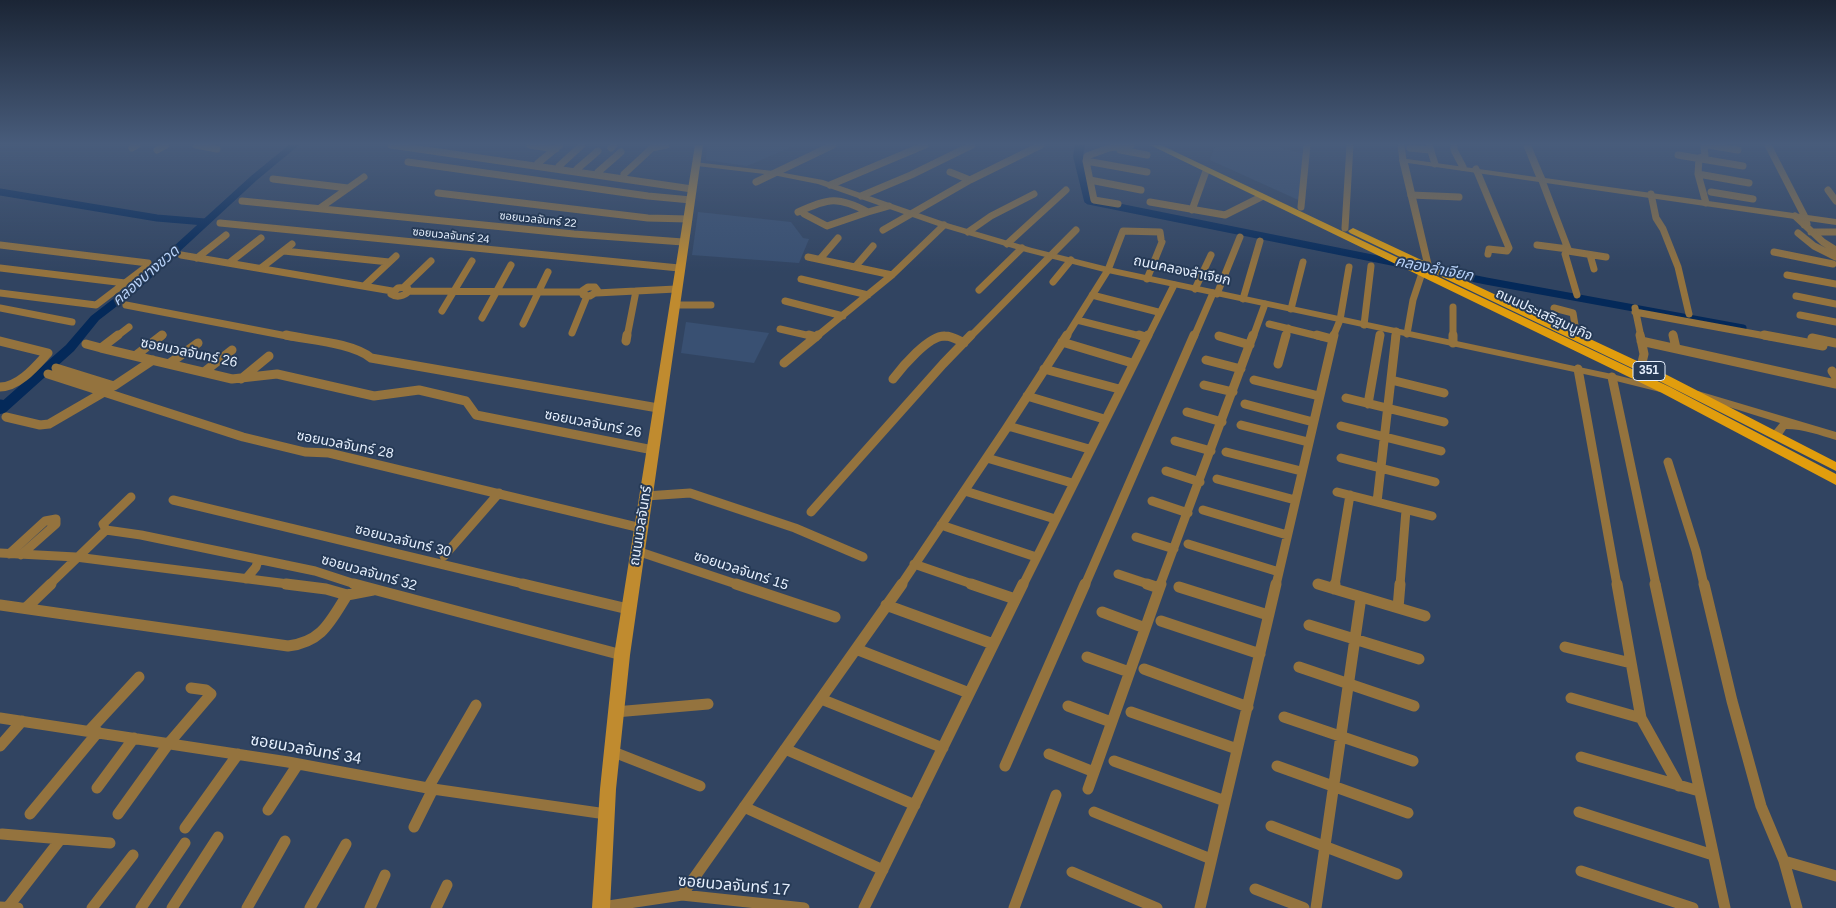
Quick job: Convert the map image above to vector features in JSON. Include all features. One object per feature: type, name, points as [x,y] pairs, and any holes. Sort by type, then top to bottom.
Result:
[{"type":"main road","name":"ถนนนวลจันทร์","points":[[602,907],[611,751],[622,655],[676,287],[693,187]]},
{"type":"main road","name":"ถนนประเสริฐมนูกิจ","points":[[1241,187],[1395,261],[1427,269],[1458,280],[1642,367],[1836,467]]},
{"type":"main road","name":"ถนนประเสริฐมนูกิจ","points":[[1260,187],[1345,228],[1587,352],[1666,390],[1836,480]]},
{"type":"street","points":[[343,187],[348,188]]},
{"type":"street","points":[[587,187],[648,196],[692,191]]},
{"type":"street","points":[[670,187],[692,191]]},
{"type":"street","points":[[674,187],[692,191]]},
{"type":"street","name":"ถนนคลองลำเจียก","points":[[837,187],[944,225],[1007,244],[1108,270],[1666,390]]},
{"type":"street","points":[[861,196],[882,187]]},
{"type":"street","points":[[883,230],[957,187]]},
{"type":"street","points":[[1091,187],[1094,200],[1118,204]]},
{"type":"street","points":[[1128,187],[1141,190]]},
{"type":"street","points":[[1192,210],[1200,187]]},
{"type":"street","points":[[1302,207],[1304,187]]},
{"type":"street","points":[[1345,228],[1347,187]]},
{"type":"street","points":[[1407,334],[1413,300],[1427,269],[1409,187]]},
{"type":"street","points":[[1484,187],[1509,248],[1507,251],[1489,249],[1488,254]]},
{"type":"street","points":[[1545,187],[1568,250],[1565,254],[1577,295]]},
{"type":"street","points":[[1605,187],[1795,216],[1805,221],[1836,222]]},
{"type":"street","points":[[1789,187],[1810,232],[1836,250]]},
{"type":"street","points":[[320,208],[348,188]]},
{"type":"street","points":[[1703,188],[1711,192],[1753,199]]},
{"type":"street","points":[[1703,188],[1706,203]]},
{"type":"street","points":[[1007,244],[1066,190]]},
{"type":"street","points":[[1828,190],[1836,201]]},
{"type":"street","points":[[1711,192],[1719,204]]},
{"type":"street","points":[[438,193],[598,212],[688,219]]},
{"type":"street","points":[[968,232],[991,216],[1034,194]]},
{"type":"street","points":[[1651,194],[1656,218],[1663,228],[1678,268],[1689,314]]},
{"type":"street","points":[[1411,195],[1460,197]]},
{"type":"street","points":[[1150,202],[1225,215],[1261,197]]},
{"type":"street","points":[[868,212],[846,199],[838,198],[817,203],[801,213],[828,226],[889,206]]},
{"type":"street","name":"ซอยนวลจันทร์ 22","points":[[242,201],[574,234],[683,242]]},
{"type":"street","name":"ซอยนวลจันทร์ 24","points":[[220,223],[679,268]]},
{"type":"street","points":[[784,363],[892,275],[944,225]]},
{"type":"street","points":[[811,512],[964,343],[1049,255],[1076,230]]},
{"type":"street","points":[[682,895],[856,649],[987,458],[1108,270],[1125,230],[1160,232],[1162,241],[1147,279]]},
{"type":"street","points":[[1810,232],[1836,232]]},
{"type":"street","points":[[1798,233],[1835,261],[1836,271]]},
{"type":"street","points":[[196,258],[226,235]]},
{"type":"street","points":[[1005,766],[1240,237]]},
{"type":"street","points":[[229,263],[261,238]]},
{"type":"street","points":[[820,259],[838,238]]},
{"type":"street","points":[[1244,299],[1260,241]]},
{"type":"street","points":[[261,268],[292,244]]},
{"type":"street","points":[[0,245],[148,263],[96,305],[0,293]]},
{"type":"street","points":[[1537,245],[1606,258]]},
{"type":"street","points":[[855,267],[873,246]]},
{"type":"street","points":[[979,290],[1022,248]]},
{"type":"street","points":[[284,250],[389,262]]},
{"type":"street","points":[[1774,252],[1835,261]]},
{"type":"street","points":[[181,255],[392,291],[392,295],[396,297],[403,296],[406,289],[431,261]]},
{"type":"street","points":[[1195,289],[1211,255]]},
{"type":"street","points":[[1590,255],[1594,269]]},
{"type":"street","points":[[364,286],[396,256]]},
{"type":"street","points":[[808,256],[892,275]]},
{"type":"street","points":[[1053,282],[1071,260]]},
{"type":"street","points":[[442,311],[472,261]]},
{"type":"street","points":[[1292,309],[1303,262]]},
{"type":"street","points":[[482,318],[511,265]]},
{"type":"street","points":[[1364,325],[1371,266]]},
{"type":"street","points":[[1200,908],[1332,339],[1340,320],[1349,267]]},
{"type":"street","points":[[0,268],[125,283]]},
{"type":"street","points":[[523,324],[548,272]]},
{"type":"street","points":[[1786,275],[1836,284]]},
{"type":"street","points":[[801,278],[868,295]]},
{"type":"street","points":[[864,908],[1072,483],[1145,337],[1174,285]]},
{"type":"street","points":[[572,333],[584,294],[590,287],[597,291],[636,291],[676,287]]},
{"type":"street","points":[[597,291],[676,287]]},
{"type":"street","points":[[406,289],[453,292],[584,294]]},
{"type":"street","points":[[626,341],[636,291]]},
{"type":"street","points":[[1092,295],[1158,312]]},
{"type":"street","points":[[1796,296],[1836,304]]},
{"type":"street","points":[[786,301],[843,316]]},
{"type":"street","points":[[1088,789],[1145,628],[1265,304]]},
{"type":"street","points":[[126,305],[336,345],[365,353],[370,358],[658,408]]},
{"type":"street","points":[[674,305],[711,306]]},
{"type":"street","points":[[1452,307],[1453,343]]},
{"type":"street","points":[[0,308],[72,322]]},
{"type":"street","points":[[1554,308],[1573,313],[1575,325],[1568,333]]},
{"type":"street","points":[[1642,367],[1644,354],[1635,310],[1823,346]]},
{"type":"street","points":[[1800,315],[1836,322]]},
{"type":"street","points":[[1077,320],[1145,337]]},
{"type":"street","points":[[1270,324],[1332,339]]},
{"type":"street","name":"ซอยนวลจันทร์ 26","points":[[101,348],[129,327]]},
{"type":"street","points":[[1278,364],[1288,328]]},
{"type":"street","points":[[780,329],[816,337]]},
{"type":"street","points":[[1377,502],[1386,438],[1396,331]]},
{"type":"street","points":[[1674,334],[1676,348]]},
{"type":"street","points":[[135,356],[163,335]]},
{"type":"street","points":[[1368,404],[1380,335]]},
{"type":"street","points":[[893,379],[918,352],[939,336],[949,336],[964,343]]},
{"type":"street","points":[[1219,336],[1250,345]]},
{"type":"street","points":[[1812,338],[1836,342]]},
{"type":"street","points":[[0,340],[48,352],[35,366],[8,387],[0,387]]},
{"type":"street","points":[[1641,341],[1836,384]]},
{"type":"street","points":[[170,363],[198,342]]},
{"type":"street","points":[[1062,342],[1132,363]]},
{"type":"street","points":[[86,344],[101,348]]},
{"type":"street","name":"ซอยนวลจันทร์ 26","points":[[101,348],[232,379],[277,374],[374,396],[419,390],[466,401],[476,415],[653,450]]},
{"type":"street","points":[[204,372],[232,350]]},
{"type":"street","points":[[1587,352],[1594,358],[1596,366],[1578,370],[1641,718],[1679,786]]},
{"type":"street","points":[[240,379],[269,356]]},
{"type":"street","points":[[56,368],[114,386],[153,360]]},
{"type":"street","points":[[1206,360],[1241,370]]},
{"type":"street","points":[[1044,369],[1119,389]]},
{"type":"street","name":"ซอยนวลจันทร์ 28","points":[[48,374],[243,437],[306,452],[329,453],[641,528]]},
{"type":"street","points":[[1612,377],[1725,908]]},
{"type":"street","points":[[1254,380],[1319,396]]},
{"type":"street","points":[[1391,380],[1444,393]]},
{"type":"street","points":[[1204,385],[1233,392]]},
{"type":"street","points":[[6,417],[40,425],[48,424],[104,392]]},
{"type":"street","points":[[1692,392],[1836,436]]},
{"type":"street","points":[[1027,396],[1104,419]]},
{"type":"street","points":[[1346,398],[1444,422]]},
{"type":"street","points":[[1245,404],[1313,422]]},
{"type":"street","points":[[1187,412],[1222,422]]},
{"type":"street","points":[[1241,425],[1308,442]]},
{"type":"street","points":[[1008,426],[1089,449]]},
{"type":"street","points":[[1341,426],[1441,451]]},
{"type":"street","points":[[1776,435],[1783,426],[1808,428]]},
{"type":"street","points":[[1175,442],[1211,451]]},
{"type":"street","points":[[1226,452],[1301,471]]},
{"type":"street","points":[[987,458],[1072,483]]},
{"type":"street","points":[[1341,458],[1435,482]]},
{"type":"street","points":[[1668,462],[1696,552],[1760,806],[1784,861],[1796,908]]},
{"type":"street","points":[[1166,471],[1200,482]]},
{"type":"street","points":[[1217,479],[1295,500]]},
{"type":"street","points":[[965,491],[1055,519]]},
{"type":"street","points":[[646,496],[669,492],[690,493],[795,528],[863,557]]},
{"type":"street","points":[[1337,492],[1432,516]]},
{"type":"street","points":[[444,556],[498,493]]},
{"type":"street","points":[[1334,590],[1350,495]]},
{"type":"street","points":[[26,608],[76,557],[106,530],[103,524],[131,498]]},
{"type":"street","name":"ซอยนวลจันทร์ 30","points":[[173,500],[628,609]]},
{"type":"street","points":[[1152,502],[1188,513]]},
{"type":"street","points":[[1203,510],[1287,535]]},
{"type":"street","points":[[1398,608],[1406,510]]},
{"type":"street","points":[[4,553],[45,521],[56,519],[56,524],[21,556]]},
{"type":"street","points":[[941,525],[1036,557]]},
{"type":"street","name":"ซอยนวลจันทร์ 32","points":[[106,530],[315,572],[374,590],[622,655]]},
{"type":"street","points":[[1136,536],[1174,549]]},
{"type":"street","points":[[1188,544],[1279,572]]},
{"type":"street","name":"ซอยนวลจันทร์ 15","points":[[637,552],[835,617]]},
{"type":"street","points":[[4,553],[21,556],[76,557],[326,589],[347,596],[374,590]]},
{"type":"street","points":[[246,579],[256,568],[258,560]]},
{"type":"street","points":[[914,564],[1015,599]]},
{"type":"street","points":[[1118,574],[1160,588]]},
{"type":"street","points":[[1318,584],[1425,616]]},
{"type":"street","points":[[1179,587],[1268,615]]},
{"type":"street","points":[[0,605],[288,646],[311,641],[315,638],[334,616],[347,596]]},
{"type":"street","points":[[1316,908],[1342,737],[1360,598]]},
{"type":"street","points":[[886,605],[993,644]]},
{"type":"street","points":[[1102,612],[1145,628]]},
{"type":"street","points":[[1161,621],[1260,654]]},
{"type":"street","points":[[1309,625],[1419,660]]},
{"type":"street","points":[[1565,647],[1631,663]]},
{"type":"street","points":[[856,649],[969,693]]},
{"type":"street","points":[[1087,657],[1129,672]]},
{"type":"street","points":[[1299,667],[1414,706]]},
{"type":"street","points":[[1144,669],[1248,707]]},
{"type":"street","points":[[30,814],[93,731],[139,676]]},
{"type":"street","points":[[118,814],[169,744],[206,702],[210,694],[206,690],[191,688]]},
{"type":"street","points":[[1571,698],[1641,718]]},
{"type":"street","points":[[821,699],[943,748]]},
{"type":"street","points":[[615,712],[708,704]]},
{"type":"street","points":[[414,827],[431,788],[476,705]]},
{"type":"street","points":[[1068,706],[1112,722]]},
{"type":"street","points":[[1131,712],[1238,749]]},
{"type":"street","points":[[1284,717],[1413,762]]},
{"type":"street","name":"ซอยนวลจันทร์ 34","points":[[0,718],[93,731],[298,764],[431,788],[606,814]]},
{"type":"street","points":[[0,746],[22,721]]},
{"type":"street","points":[[97,788],[134,738]]},
{"type":"street","points":[[785,750],[915,805]]},
{"type":"street","points":[[611,751],[700,786]]},
{"type":"street","points":[[185,828],[238,754]]},
{"type":"street","points":[[1049,754],[1094,772]]},
{"type":"street","points":[[1581,757],[1699,792]]},
{"type":"street","points":[[1114,761],[1225,801]]},
{"type":"street","points":[[268,810],[298,764]]},
{"type":"street","points":[[1277,766],[1408,813]]},
{"type":"street","points":[[1014,908],[1056,796]]},
{"type":"street","points":[[744,807],[883,870]]},
{"type":"street","points":[[1094,812],[1211,859]]},
{"type":"street","points":[[1579,812],[1713,854]]},
{"type":"street","points":[[1271,826],[1398,874]]},
{"type":"street","points":[[2,834],[110,843]]},
{"type":"street","points":[[172,908],[218,836]]},
{"type":"street","points":[[8,908],[60,840]]},
{"type":"street","points":[[247,908],[285,841]]},
{"type":"street","points":[[141,908],[185,843]]},
{"type":"street","points":[[310,908],[346,844]]},
{"type":"street","points":[[92,908],[133,855]]},
{"type":"street","points":[[1784,861],[1836,876]]},
{"type":"street","points":[[1581,870],[1692,908]]},
{"type":"street","points":[[1072,872],[1157,908]]},
{"type":"street","points":[[370,908],[386,875]]},
{"type":"street","points":[[436,908],[447,885]]},
{"type":"street","points":[[1255,889],[1304,908]]},
{"type":"street","name":"ซอยนวลจันทร์ 17","points":[[602,907],[682,895],[804,908]]},
{"type":"street","points":[[0,907],[18,908]]},
{"type":"shaded area","points":[[1270,187],[1306,187],[1305,203]]},
{"type":"shaded area","points":[[698,212],[791,222],[803,238],[809,239],[799,263],[692,255]]},
{"type":"shaded area","points":[[686,322],[769,333],[754,363],[681,353]]},
{"type":"waterway","name":"คลองบางขวด","points":[[0,410],[70,348],[95,318],[134,288],[244,187]]},
{"type":"waterway","name":"คลองลำเจียก","points":[[1086,187],[1089,201]]},
{"type":"waterway","points":[[0,192],[157,218],[205,222]]},
{"type":"waterway","name":"คลองลำเจียก","points":[[1089,201],[1486,281],[1743,328]]},
{"type":"waterway","name":"คลองบางขวด","points":[[0,404],[6,405]]}]
